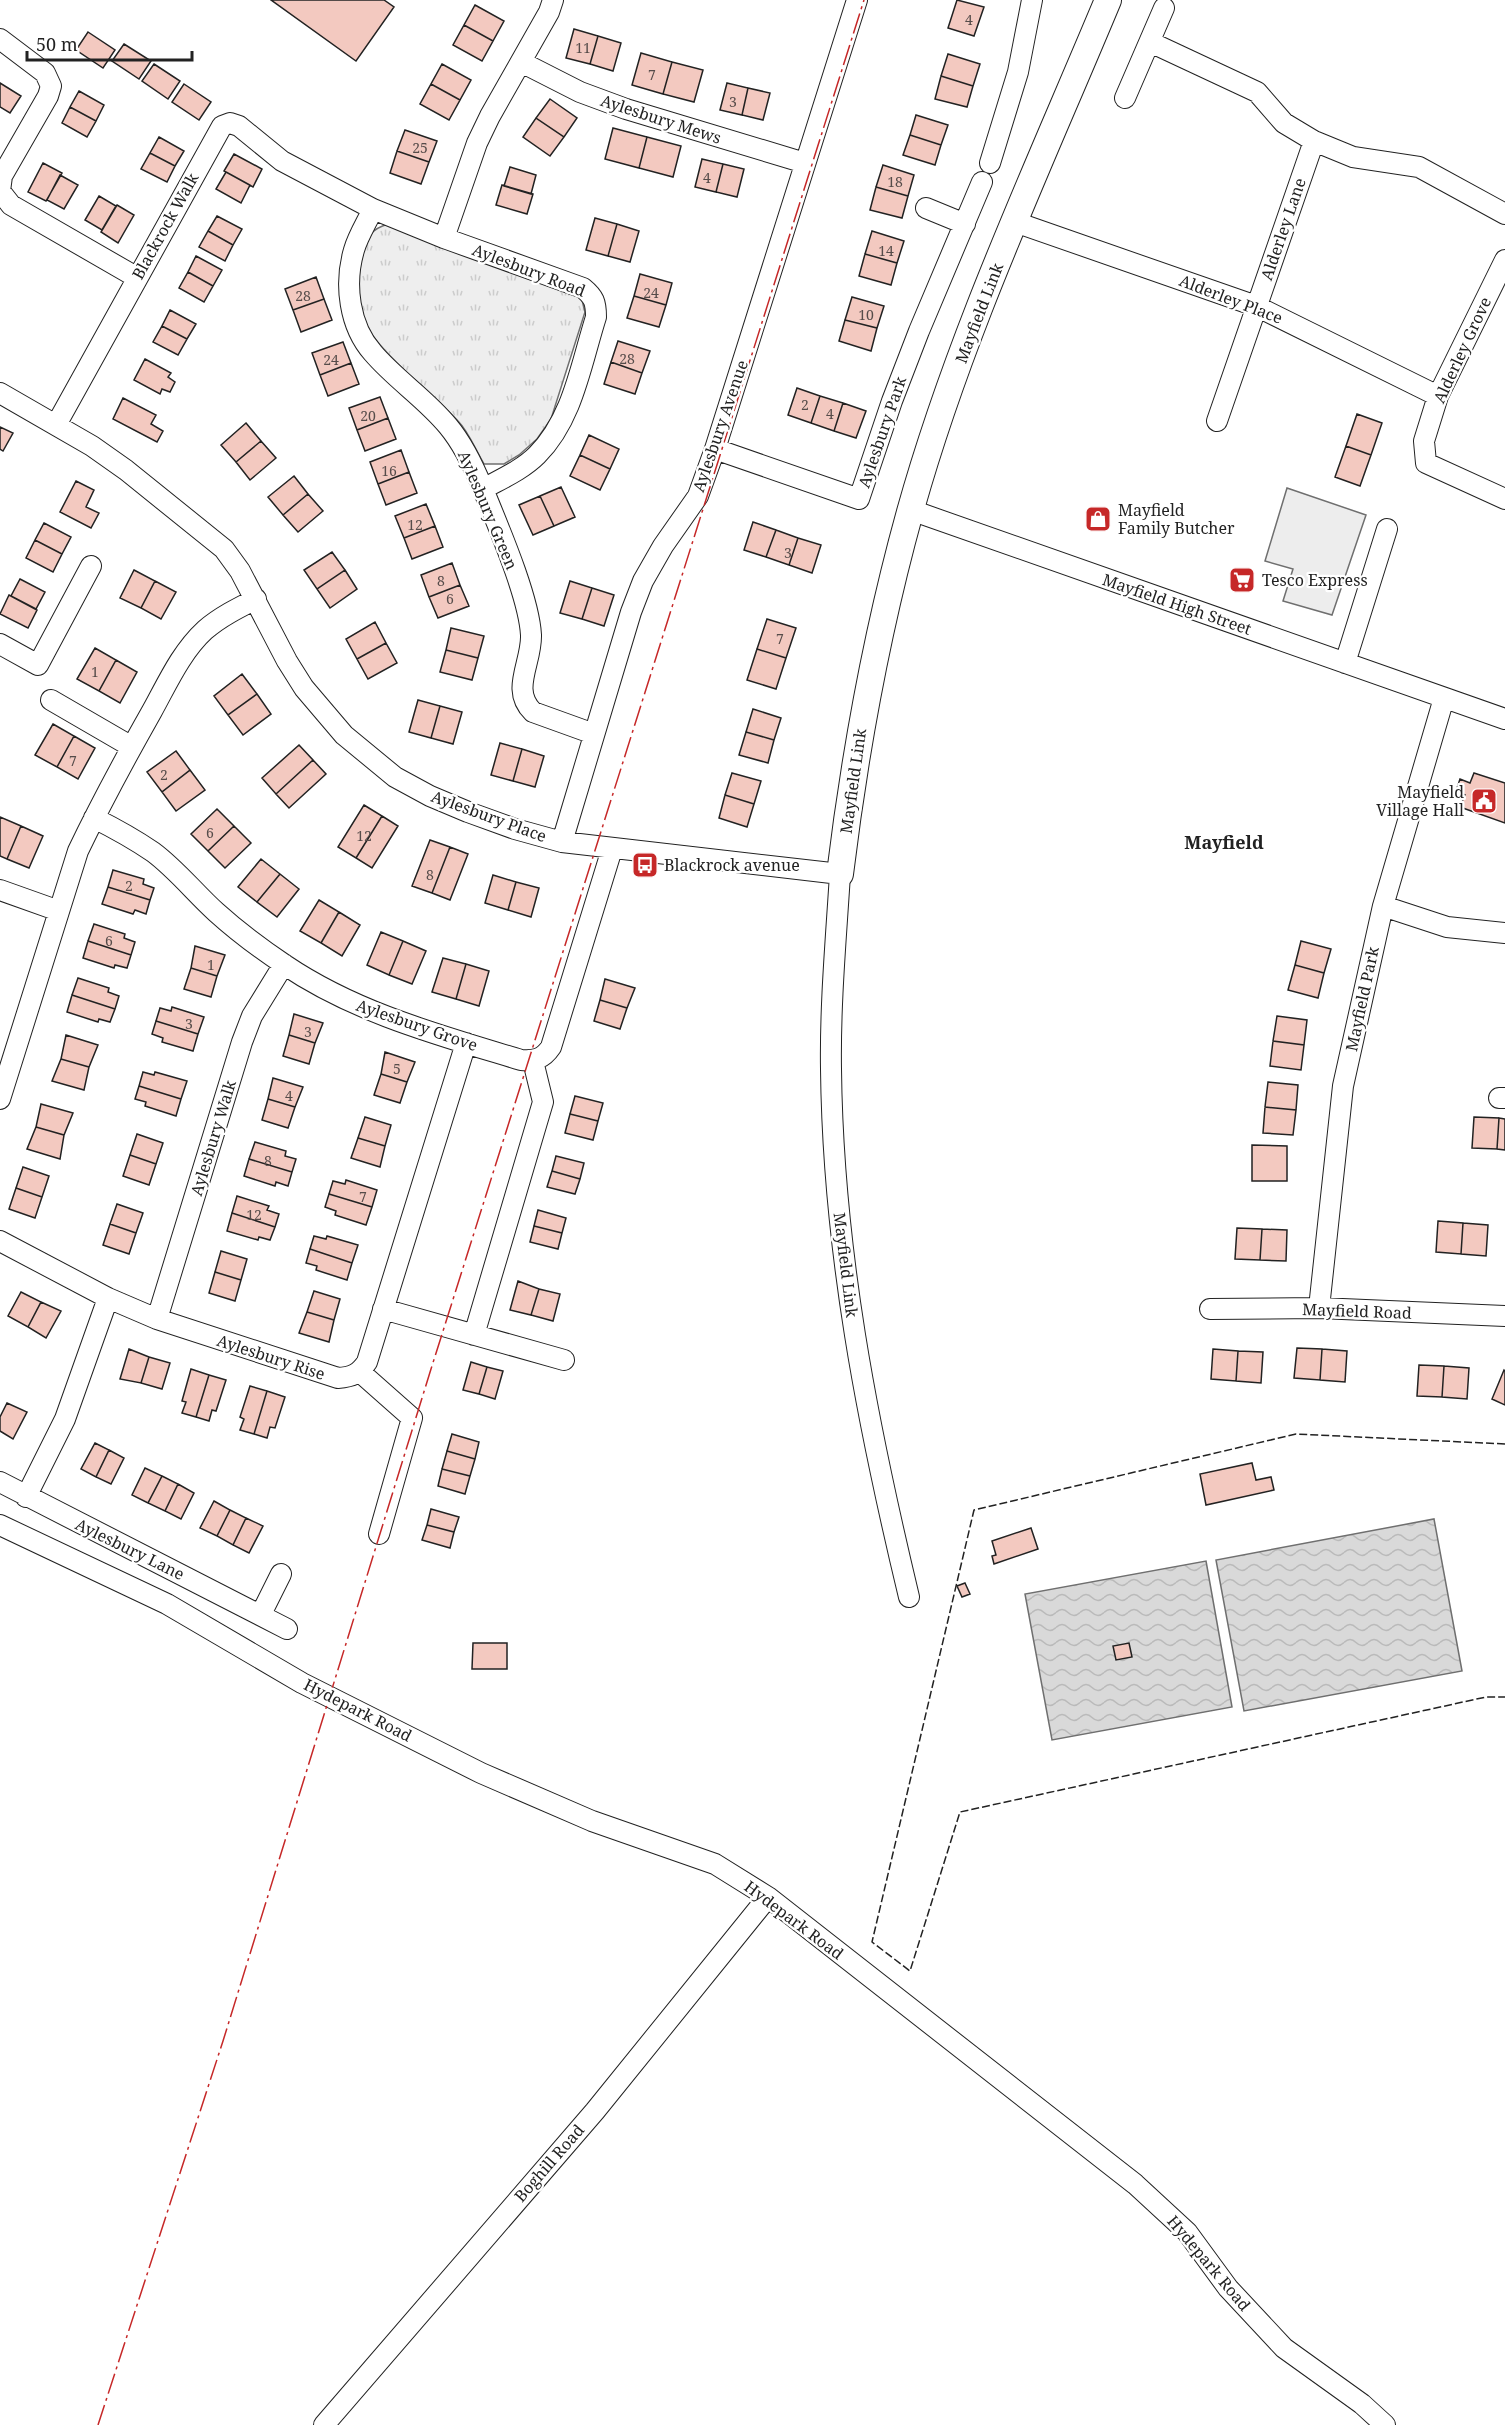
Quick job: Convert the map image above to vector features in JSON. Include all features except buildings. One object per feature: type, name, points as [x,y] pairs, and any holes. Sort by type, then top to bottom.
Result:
[{"type":"street","points":[[444,238],[477,143],[553,0]]},
{"type":"street","name":"Aylesbury Avenue","points":[[562,842],[643,581],[663,546],[698,496],[715,449],[857,0]]},
{"type":"street","points":[[990,163],[1018,72],[1032,0]]},
{"type":"street","name":"Mayfield Link","points":[[909,1597],[864,1400],[841,1239],[831,1068],[840,874],[851,789],[873,658],[910,510],[945,404],[1015,222],[1108,0]]},
{"type":"street","points":[[1125,98],[1164,8]]},
{"type":"street","points":[[0,39],[45,73],[51,86],[48,96],[2,176],[0,191],[11,205],[136,278]]},
{"type":"street","points":[[1150,42],[1257,92],[1284,123],[1314,141],[1353,157],[1419,167],[1505,214]]},
{"type":"street","name":"Aylesbury Mews","points":[[521,62],[580,92],[616,106],[805,164]]},
{"type":"street","name":"Blackrock Walk","points":[[56,425],[222,126],[230,123],[239,126],[282,161],[315,180]]},
{"type":"street","name":"Alderley Lane","points":[[1217,421],[1314,141]]},
{"type":"street","name":"Aylesbury Road","points":[[315,180],[444,238],[583,288],[593,296],[596,317],[569,405],[551,439],[536,457],[514,473],[483,489]]},
{"type":"street","name":"Aylesbury Park","points":[[715,449],[859,499],[892,401],[919,331],[982,182]]},
{"type":"street","name":"Aylesbury Green","points":[[373,208],[354,249],[350,275],[350,299],[354,319],[372,352],[446,424],[458,439],[483,489],[527,610],[531,648],[522,681],[521,694],[525,705],[533,712],[594,734]]},
{"type":"street","points":[[926,208],[966,224]]},
{"type":"street","name":"Alderley Place","points":[[1015,222],[1256,306],[1438,396]]},
{"type":"street","name":"Alderley Grove","points":[[1505,260],[1438,396],[1424,441],[1426,463],[1505,499]]},
{"type":"street","name":"Aylesbury Place","points":[[0,393],[92,446],[167,501],[224,549],[240,571],[304,688],[344,735],[395,777],[430,796],[515,829],[562,842],[840,874]]},
{"type":"street","name":"Mayfield High Street","points":[[910,510],[1505,718]]},
{"type":"street","points":[[1345,663],[1387,529]]},
{"type":"street","points":[[0,644],[38,665],[91,566]]},
{"type":"street","points":[[0,1099],[78,851],[94,818],[190,646],[223,616],[256,599]]},
{"type":"street","name":"Mayfield Park","points":[[1319,1308],[1343,1086],[1383,906],[1444,698]]},
{"type":"street","points":[[51,700],[132,747]]},
{"type":"street","name":"Aylesbury Grove","points":[[94,818],[132,837],[155,854],[218,914],[284,964],[349,1002],[386,1017],[466,1043],[521,1060],[533,1061]]},
{"type":"street","points":[[474,1335],[543,1102],[533,1061],[544,1057],[551,1047],[612,849]]},
{"type":"street","points":[[0,890],[59,911]]},
{"type":"street","points":[[1383,906],[1447,927],[1505,933]]},
{"type":"street","name":"Aylesbury Walk","points":[[157,1319],[242,1042],[252,1016],[284,964]]},
{"type":"street","points":[[379,1534],[377,1505],[412,1418],[360,1372],[367,1362],[466,1043]]},
{"type":"street","name":"Aylesbury Rise","points":[[0,1241],[108,1298],[157,1319],[338,1378],[349,1377],[360,1372]]},
{"type":"street","points":[[26,1497],[65,1419],[108,1298]]},
{"type":"street","name":"Mayfield Road","points":[[1210,1309],[1319,1308],[1505,1316]]},
{"type":"street","points":[[383,1309],[564,1360]]},
{"type":"street","name":"Aylesbury Lane","points":[[0,1482],[287,1629]]},
{"type":"street","name":"Hydepark Road","points":[[0,1525],[167,1604],[302,1683],[481,1773],[592,1821],[715,1864],[768,1897],[1135,2184],[1187,2232],[1228,2288],[1284,2348],[1362,2404],[1385,2425]]},
{"type":"street","points":[[261,1614],[281,1574]]},
{"type":"street","name":"Boghill Road","points":[[324,2425],[595,2111],[768,1897]]},
{"type":"green space","points":[[388,224],[574,289],[582,300],[585,312],[551,419],[537,439],[519,455],[504,464],[484,464],[462,425],[393,359],[364,321],[358,296],[360,261],[371,234],[377,228]]},
{"type":"shaded area","points":[[1287,488],[1366,515],[1332,615],[1283,601],[1293,569],[1265,561]]},
{"type":"water","points":[[1434,1519],[1462,1671],[1244,1711],[1216,1560]]},
{"type":"water","points":[[1206,1561],[1232,1707],[1052,1740],[1025,1594]]},
{"type":"fence","points":[[1505,1444],[1296,1434],[974,1510],[872,1942],[910,1971],[960,1812],[1486,1697],[1505,1697]]},
{"type":"power","points":[[98,2425],[223,2041],[431,1369],[864,0]]},
{"type":"place","name":"Mayfield Family Butcher","points":[[1098,519]]},
{"type":"place","name":"Tesco Express","points":[[1242,580]]},
{"type":"place","name":"Mayfield Village Hall","points":[[1484,801]]},
{"type":"place","name":"Blackrock avenue","points":[[645,865]]},
{"type":"district","name":"Mayfield","points":[[1224,843]]}]
